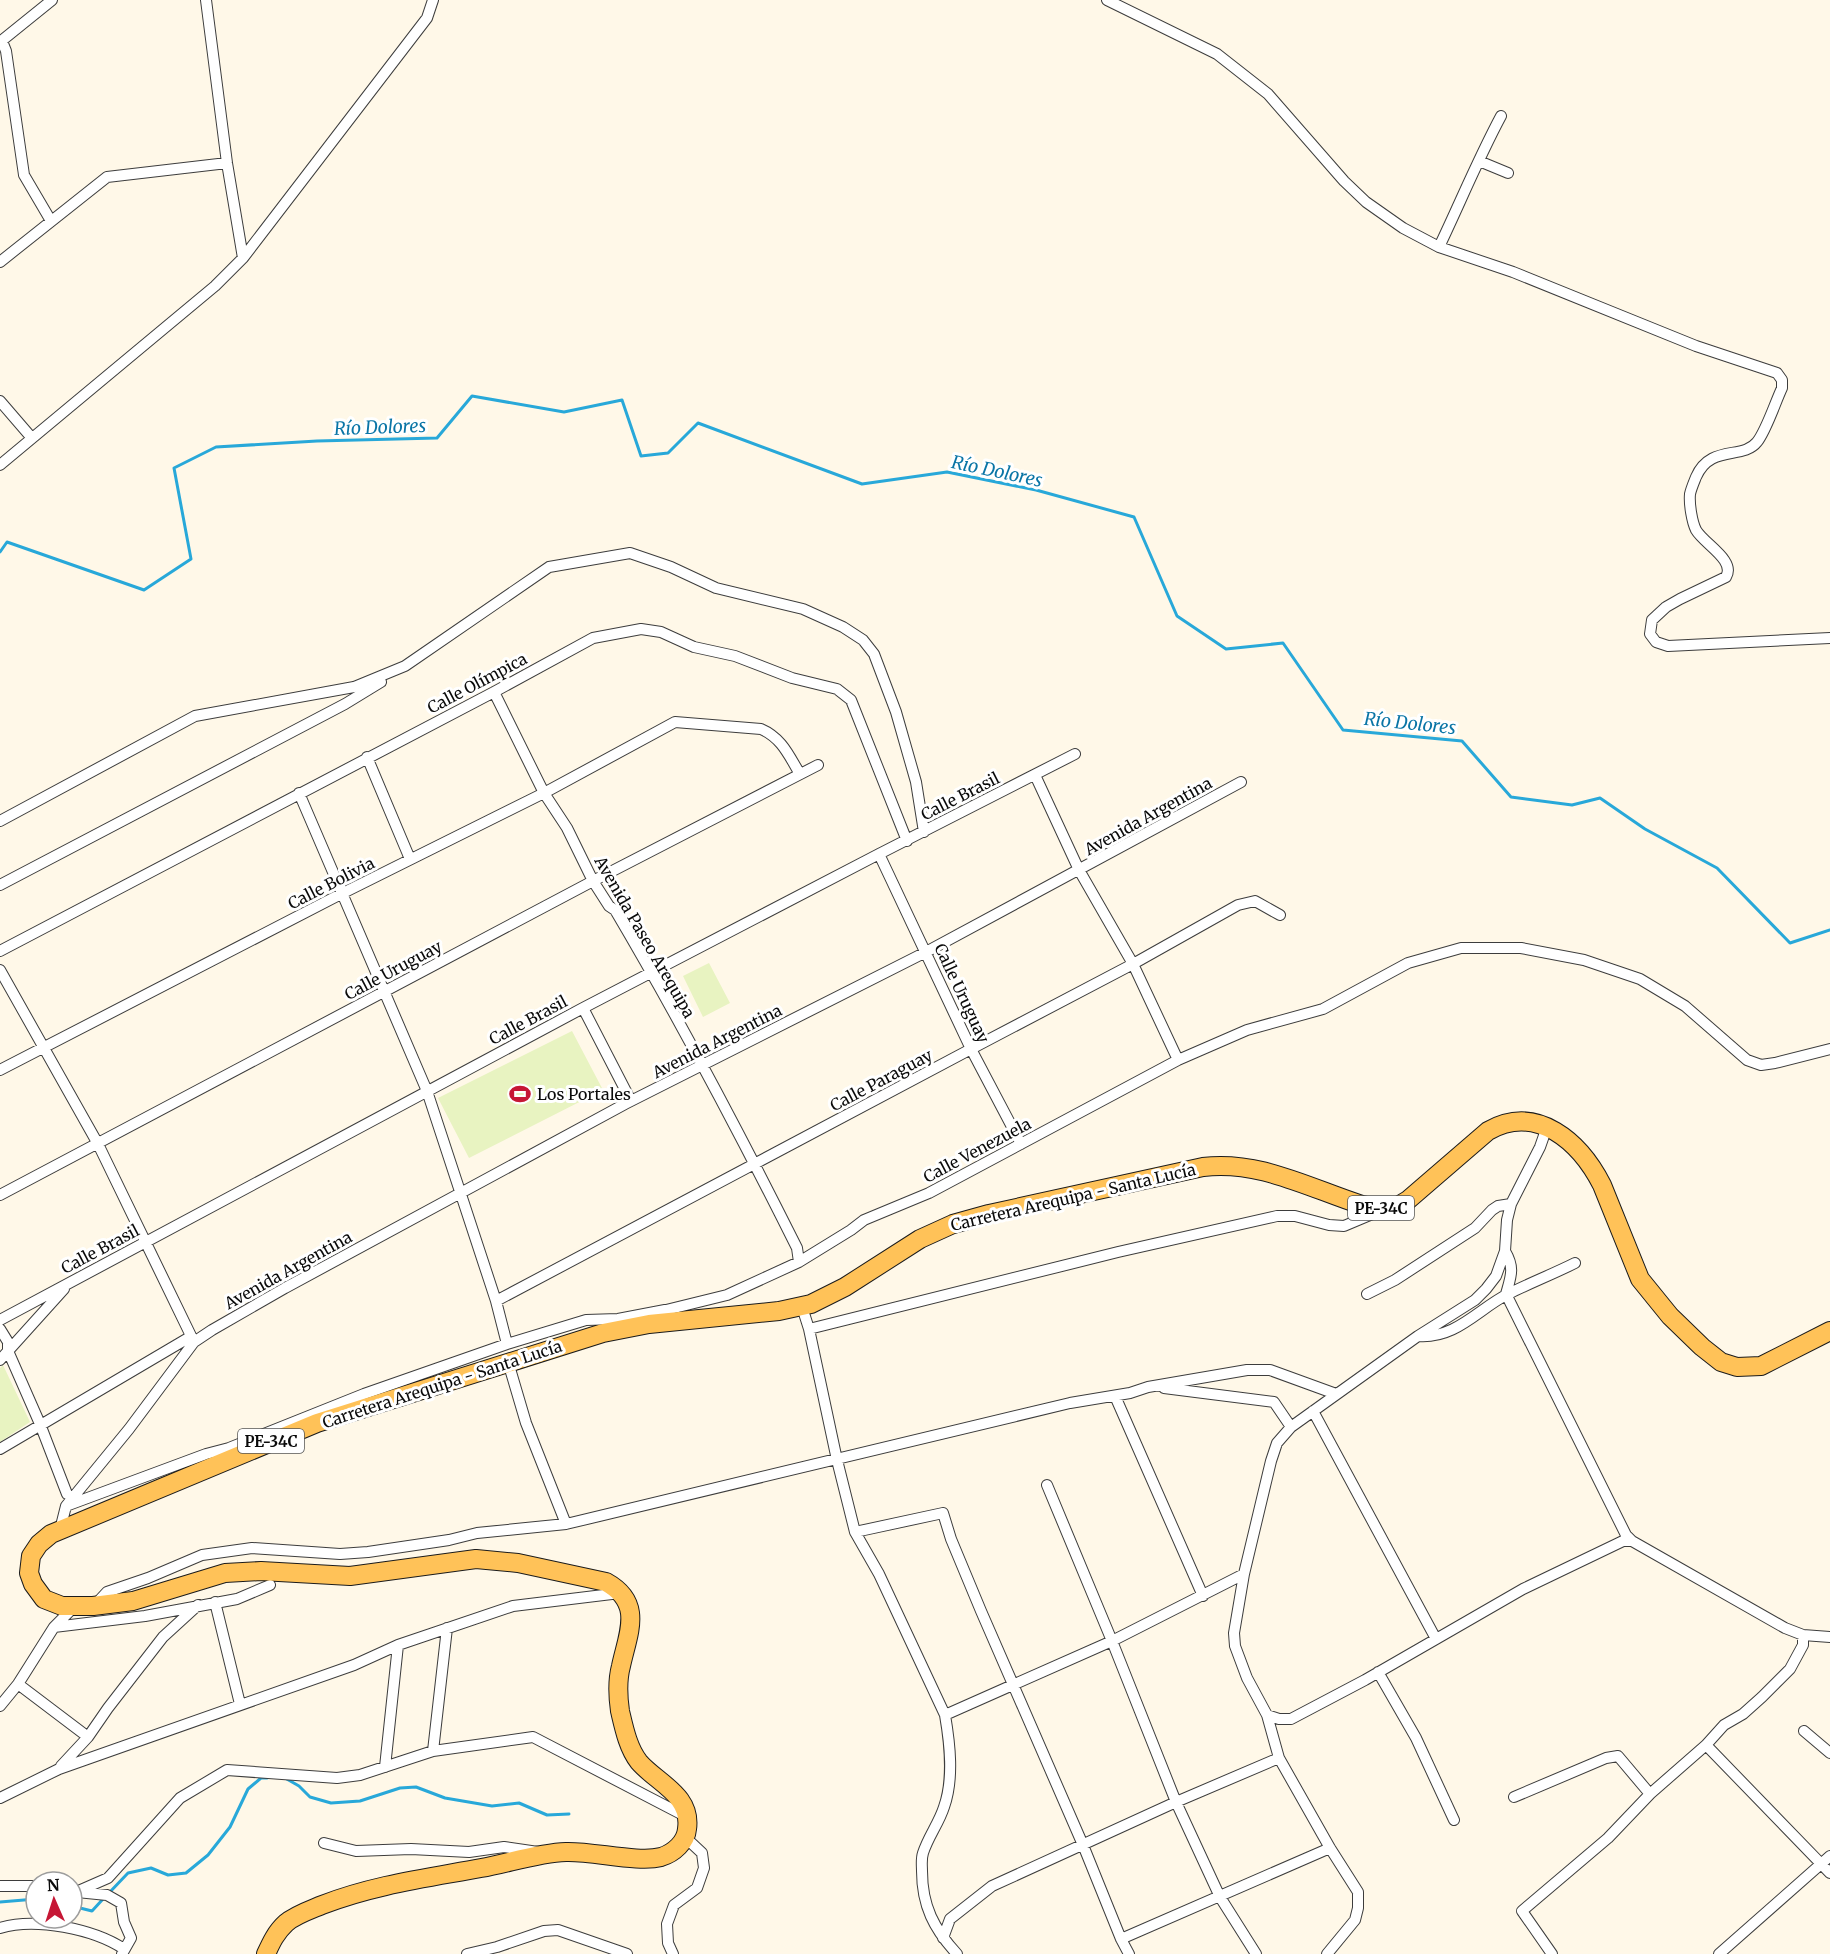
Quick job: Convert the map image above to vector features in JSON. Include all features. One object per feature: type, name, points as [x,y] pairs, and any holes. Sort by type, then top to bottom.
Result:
[{"type":"main road","name":"PE-34C","points":[[1384,1209],[1398,1206],[1408,1200],[1497,1126],[1522,1121],[1547,1127],[1560,1134],[1577,1149],[1597,1174],[1640,1279],[1670,1316],[1711,1355],[1731,1366],[1744,1368],[1761,1366],[1830,1331]]},
{"type":"main road","name":"Carretera Arequipa - Santa Lucía","points":[[621,1593],[606,1582],[592,1578],[518,1563],[476,1559],[350,1576],[261,1571],[225,1573],[133,1601],[74,1607],[52,1604],[44,1599],[33,1584],[29,1573],[32,1556],[39,1544],[51,1534],[317,1423],[507,1353],[649,1324],[802,1307],[845,1287],[920,1239],[953,1224],[989,1214],[1203,1167],[1234,1165],[1254,1168],[1362,1205],[1384,1209]]},
{"type":"main road","points":[[266,1954],[286,1923],[300,1914],[329,1902],[394,1884],[550,1854],[579,1852],[653,1858],[672,1851],[686,1838],[687,1817],[679,1797],[639,1762],[627,1739],[618,1689],[631,1626],[631,1615],[621,1593]]},
{"type":"street","points":[[51,221],[24,175],[6,51],[1,42],[52,0]]},
{"type":"street","points":[[206,0],[227,163],[243,258]]},
{"type":"street","points":[[0,465],[215,286],[243,258],[427,18],[433,0]]},
{"type":"street","points":[[1107,0],[1217,54],[1268,94],[1344,181],[1366,202],[1403,228],[1439,247],[1513,272],[1696,346],[1777,374],[1782,380],[1782,388],[1758,442],[1748,448],[1721,455],[1705,463],[1699,470],[1690,494],[1697,532],[1723,558],[1728,566],[1728,573],[1726,577],[1666,607],[1652,620],[1650,634],[1656,642],[1668,646],[1830,638]]},
{"type":"street","points":[[1439,247],[1501,117]]},
{"type":"street","points":[[1479,161],[1508,173]]},
{"type":"street","points":[[0,262],[107,177],[227,163]]},
{"type":"street","points":[[0,401],[31,437]]},
{"type":"street","points":[[0,885],[345,704],[405,666],[549,567],[630,554],[670,567],[716,588],[803,609],[843,627],[863,640],[874,654],[896,712],[916,782],[924,832]]},
{"type":"street","name":"Calle Olímpica","points":[[0,951],[593,638],[641,629],[661,632],[694,647],[735,656],[792,678],[837,689],[851,700],[907,841]]},
{"type":"street","points":[[0,821],[195,716],[354,687],[405,666]]},
{"type":"street","name":"Avenida Paseo Arequipa","points":[[494,692],[544,793],[567,828],[593,880],[609,906],[615,910],[652,973],[755,1164],[797,1248],[798,1262]]},
{"type":"street","name":"Calle Bolivia","points":[[0,1070],[341,894],[544,793],[675,722],[761,729],[773,734],[781,742],[800,774]]},
{"type":"street","name":"Calle Brasil","points":[[0,1320],[583,1008],[1075,754]]},
{"type":"street","points":[[367,757],[410,859]]},
{"type":"street","name":"Calle Uruguay","points":[[0,1195],[593,880],[818,765]]},
{"type":"street","points":[[1035,775],[1079,870],[1133,964],[1178,1060]]},
{"type":"street","name":"Avenida Argentina","points":[[60,1530],[66,1506],[129,1429],[192,1340],[631,1101],[926,952],[1241,782]]},
{"type":"street","points":[[299,793],[427,1091],[496,1301],[526,1423],[566,1524]]},
{"type":"street","name":"Calle Uruguay","points":[[879,854],[971,1048],[1021,1144]]},
{"type":"street","name":"Calle Paraguay","points":[[496,1301],[1248,902],[1255,901],[1280,915]]},
{"type":"street","name":"Calle Venezuela","points":[[649,1324],[666,1310],[727,1295],[798,1262],[864,1220],[929,1193],[1178,1060],[1247,1030],[1323,1009],[1408,963],[1461,948],[1521,948],[1584,960],[1640,979],[1685,1006],[1747,1059],[1761,1065],[1830,1050]]},
{"type":"street","points":[[0,970],[98,1144],[192,1340],[40,1424],[0,1449]]},
{"type":"street","points":[[583,1008],[631,1101]]},
{"type":"street","points":[[1327,1954],[1355,1920],[1358,1892],[1279,1758],[1267,1715],[1247,1678],[1235,1646],[1234,1633],[1244,1574],[1270,1461],[1277,1443],[1291,1427],[1418,1336],[1474,1300],[1486,1289],[1496,1275],[1505,1251],[1510,1204],[1540,1147],[1547,1127]]},
{"type":"street","points":[[1367,1294],[1395,1280],[1475,1228],[1492,1210],[1510,1204]]},
{"type":"street","points":[[809,1329],[1107,1255],[1277,1216],[1295,1216],[1329,1225],[1344,1226],[1384,1209]]},
{"type":"street","points":[[1505,1251],[1512,1263],[1512,1273],[1506,1294],[1626,1535],[1632,1541],[1785,1628],[1803,1635],[1830,1637]]},
{"type":"street","points":[[1418,1336],[1433,1337],[1455,1327],[1474,1318],[1506,1294],[1575,1263]]},
{"type":"street","points":[[0,1360],[69,1283]]},
{"type":"street","points":[[802,1307],[855,1533],[879,1574],[945,1715],[950,1753],[945,1806],[922,1855],[922,1882],[927,1910],[943,1938],[957,1954]]},
{"type":"street","points":[[66,1506],[206,1454],[230,1448],[364,1394],[507,1353],[586,1320],[618,1319],[666,1310]]},
{"type":"street","points":[[0,1329],[8,1342],[8,1351],[67,1494]]},
{"type":"street","points":[[93,1606],[106,1592],[201,1556],[230,1550],[252,1548],[328,1553],[359,1552],[450,1540],[477,1533],[566,1524],[1028,1412],[1114,1396],[1148,1387],[1247,1370],[1270,1370],[1336,1394]]},
{"type":"street","points":[[1148,1387],[1274,1402],[1291,1427]]},
{"type":"street","points":[[1114,1396],[1203,1596]]},
{"type":"street","points":[[1313,1411],[1436,1639]]},
{"type":"street","points":[[1047,1485],[1176,1802],[1220,1897],[1256,1954]]},
{"type":"street","points":[[855,1533],[943,1513],[959,1559],[1129,1954]]},
{"type":"street","points":[[1267,1715],[1279,1719],[1291,1719],[1544,1579],[1611,1545],[1632,1541]]},
{"type":"street","points":[[945,1715],[1112,1641],[1244,1574]]},
{"type":"street","points":[[54,1627],[145,1616],[237,1599],[270,1585]]},
{"type":"street","points":[[0,1798],[58,1769],[354,1665],[398,1644],[513,1606],[621,1593]]},
{"type":"street","points":[[215,1602],[240,1704]]},
{"type":"street","points":[[58,1769],[88,1737],[163,1637],[198,1605]]},
{"type":"street","points":[[0,1706],[18,1684],[54,1627],[74,1607]]},
{"type":"street","points":[[433,1751],[447,1628]]},
{"type":"street","points":[[1552,1954],[1522,1911],[1608,1838],[1650,1794],[1707,1745],[1724,1725],[1743,1714],[1790,1669],[1803,1645],[1803,1635]]},
{"type":"street","points":[[385,1767],[398,1644]]},
{"type":"street","points":[[1378,1672],[1416,1738],[1454,1820]]},
{"type":"street","points":[[18,1684],[88,1737]]},
{"type":"street","points":[[1804,1731],[1830,1753]]},
{"type":"street","points":[[84,1887],[108,1878],[180,1798],[227,1770],[337,1778],[360,1775],[433,1751],[533,1737],[687,1817]]},
{"type":"street","points":[[1707,1745],[1827,1864],[1719,1954]]},
{"type":"street","points":[[1514,1797],[1606,1758],[1618,1756],[1650,1794]]},
{"type":"street","points":[[943,1938],[950,1919],[992,1886],[1279,1758]]},
{"type":"street","points":[[673,1954],[668,1943],[667,1924],[674,1905],[697,1888],[704,1868],[702,1853],[686,1838]]},
{"type":"street","points":[[324,1843],[356,1851],[411,1849],[469,1852],[504,1847],[550,1854]]},
{"type":"street","points":[[1121,1939],[1330,1848]]},
{"type":"street","points":[[0,1886],[24,1886]]},
{"type":"street","points":[[0,1928],[43,1924],[110,1940],[123,1952],[131,1938],[124,1923],[121,1903],[98,1893],[84,1892]]},
{"type":"street","points":[[467,1954],[497,1947],[544,1931],[558,1930],[627,1954]]},
{"type":"green space","points":[[709,963],[730,1003],[703,1017],[683,976]]},
{"type":"green space","name":"Los Portales","points":[[572,1031],[603,1090],[469,1158],[438,1098]]},
{"type":"green space","points":[[3,1365],[30,1422],[0,1442],[0,1368]]},
{"type":"waterway","name":"Río Dolores","points":[[0,552],[7,542],[144,590],[191,559],[174,468],[216,447],[317,441],[437,438],[472,396],[564,412],[622,400],[641,456],[668,453],[698,423],[862,484],[947,472],[1036,490],[1134,517],[1177,616],[1226,649],[1283,643],[1343,730],[1462,741],[1511,797],[1572,805],[1600,798],[1645,829],[1717,868],[1790,943],[1830,930]]},
{"type":"waterway","points":[[108,1894],[128,1873],[151,1868],[168,1875],[186,1873],[208,1855],[230,1827],[248,1789],[261,1778],[267,1778]]},
{"type":"waterway","points":[[285,1778],[299,1786],[310,1797],[331,1803],[360,1801],[400,1788],[416,1787],[445,1798],[492,1806],[519,1803],[547,1815],[569,1814]]},
{"type":"waterway","points":[[84,1909],[92,1911],[103,1899]]},
{"type":"waterway","points":[[0,1902],[24,1900]]},
{"type":"place","name":"Los Portales","points":[[520,1094]]}]
